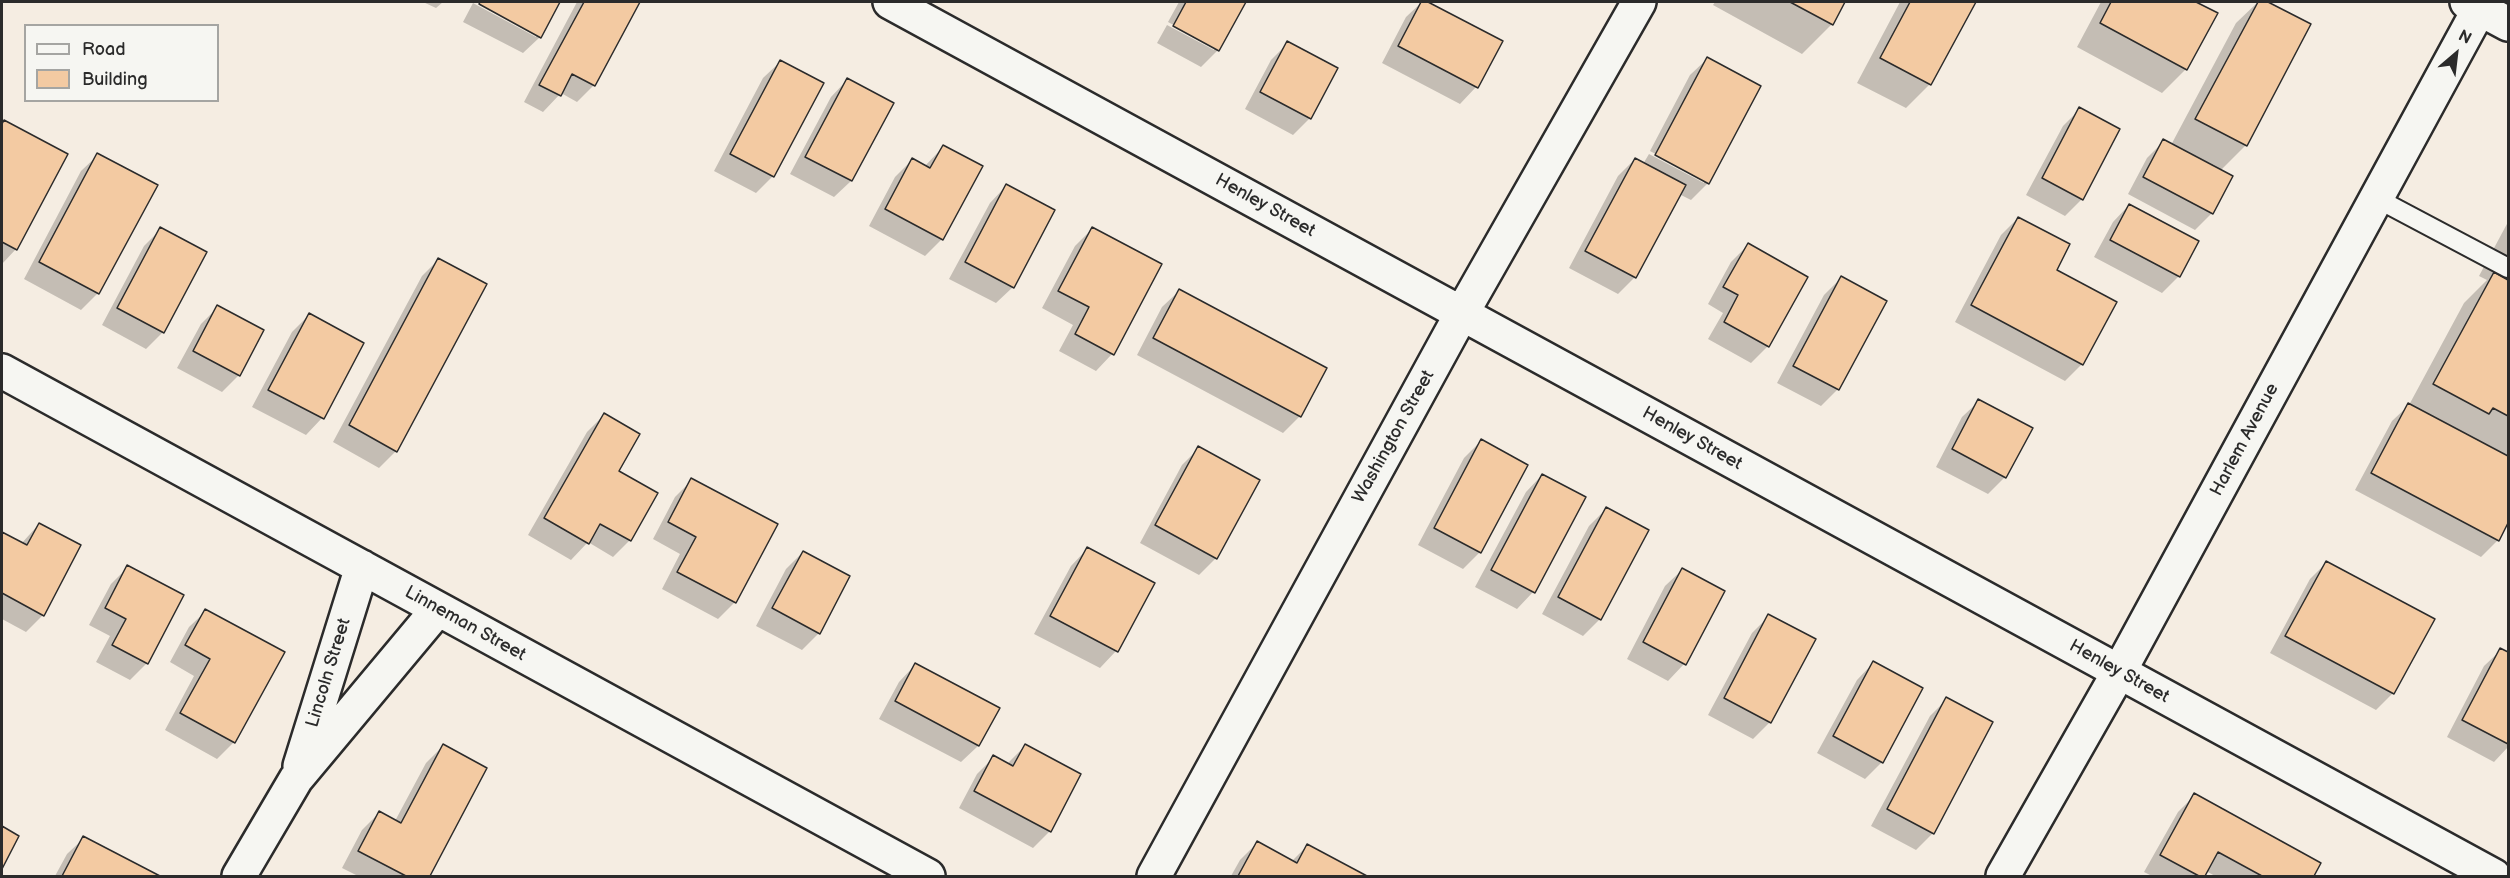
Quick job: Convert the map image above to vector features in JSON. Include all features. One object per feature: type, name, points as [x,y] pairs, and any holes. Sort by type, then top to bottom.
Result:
[{"type":"street","name":"Henley Street","points":[[890,2],[2494,876]]},
{"type":"street","name":"Washington Street","points":[[1154,876],[1462,313],[1639,2]]},
{"type":"street","points":[[2476,4],[2508,24]]},
{"type":"street","name":"Harlem Avenue","points":[[2003,876],[2119,672],[2376,198],[2476,4]]},
{"type":"street","name":"Linneman Street","points":[[2,371],[928,876]]},
{"type":"street","name":"Lincoln Street","points":[[296,779],[362,567]]},
{"type":"street","name":"Lincoln Street","points":[[239,876],[296,779],[438,609]]},
{"type":"lane","points":[[2376,198],[2508,268]]},
{"type":"building","points":[[480,2],[560,2],[541,38],[479,4]]},
{"type":"building","points":[[584,2],[640,2],[595,86],[572,74],[561,96],[539,85]]},
{"type":"building","points":[[1186,2],[1246,2],[1219,51],[1173,26]]},
{"type":"building","points":[[1421,2],[1428,2],[1503,41],[1478,88],[1398,46]]},
{"type":"building","points":[[1790,2],[1845,2],[1833,25]]},
{"type":"building","points":[[1910,2],[1976,2],[1931,85],[1880,58]]},
{"type":"building","points":[[2111,2],[2196,2],[2218,13],[2187,70],[2100,23]]},
{"type":"building","points":[[2258,2],[2268,2],[2311,24],[2247,146],[2195,119]]},
{"type":"building","points":[[1287,41],[1338,68],[1311,119],[1260,92]]},
{"type":"building","points":[[1707,57],[1761,86],[1709,184],[1655,155]]},
{"type":"building","points":[[780,60],[824,83],[774,177],[730,154]]},
{"type":"building","points":[[847,78],[894,103],[852,181],[805,157]]},
{"type":"building","points":[[2079,107],[2120,129],[2083,200],[2042,178]]},
{"type":"building","points":[[4,120],[68,154],[17,250],[2,242],[2,124]]},
{"type":"building","points":[[2163,139],[2233,176],[2213,214],[2143,177]]},
{"type":"building","points":[[943,145],[983,166],[943,240],[885,209],[912,158],[930,168]]},
{"type":"building","points":[[97,153],[158,185],[99,294],[39,262]]},
{"type":"building","points":[[1635,158],[1686,185],[1636,278],[1585,251]]},
{"type":"building","points":[[1006,184],[1055,210],[1014,288],[965,262]]},
{"type":"building","points":[[2129,204],[2199,241],[2180,277],[2110,240]]},
{"type":"building","points":[[2018,217],[2070,244],[2057,270],[2117,302],[2083,365],[1971,305]]},
{"type":"building","points":[[160,227],[207,252],[164,333],[117,308]]},
{"type":"building","points":[[1092,227],[1162,264],[1114,355],[1075,334],[1089,307],[1058,291]]},
{"type":"building","points":[[1748,243],[1808,277],[1769,347],[1724,322],[1738,295],[1723,287]]},
{"type":"building","points":[[438,258],[487,284],[397,452],[349,425]]},
{"type":"building","points":[[2494,272],[2508,280],[2508,416],[2493,408],[2489,414],[2433,384]]},
{"type":"building","points":[[1841,276],[1887,301],[1839,390],[1793,366]]},
{"type":"building","points":[[1179,289],[1327,368],[1301,417],[1153,338]]},
{"type":"building","points":[[217,305],[264,330],[240,376],[193,351]]},
{"type":"building","points":[[309,313],[364,343],[324,419],[268,390]]},
{"type":"building","points":[[1978,399],[2033,428],[2006,478],[1952,449]]},
{"type":"building","points":[[2408,403],[2508,456],[2508,523],[2499,541],[2371,473]]},
{"type":"building","points":[[604,413],[640,434],[619,471],[658,493],[631,541],[600,524],[589,544],[544,518]]},
{"type":"building","points":[[1481,439],[1528,465],[1481,553],[1434,528]]},
{"type":"building","points":[[1198,446],[1260,480],[1217,559],[1155,525]]},
{"type":"building","points":[[1542,474],[1586,497],[1535,593],[1491,570]]},
{"type":"building","points":[[691,478],[778,524],[736,603],[677,572],[696,537],[668,522]]},
{"type":"building","points":[[1606,507],[1649,530],[1601,620],[1558,597]]},
{"type":"building","points":[[39,523],[81,545],[44,616],[2,593],[2,532],[27,545]]},
{"type":"building","points":[[1087,547],[1155,583],[1118,652],[1050,616]]},
{"type":"building","points":[[803,551],[850,576],[820,634],[772,608]]},
{"type":"building","points":[[2326,561],[2435,619],[2394,694],[2285,636]]},
{"type":"building","points":[[127,565],[184,595],[148,664],[112,645],[126,619],[105,608]]},
{"type":"building","points":[[1682,568],[1725,591],[1686,665],[1643,642]]},
{"type":"building","points":[[205,609],[285,652],[235,743],[180,713],[210,659],[185,645]]},
{"type":"building","points":[[1768,614],[1816,639],[1771,723],[1724,698]]},
{"type":"building","points":[[2500,648],[2508,652],[2508,744],[2462,720]]},
{"type":"building","points":[[1873,661],[1923,688],[1883,763],[1833,736]]},
{"type":"building","points":[[915,663],[1000,708],[979,746],[895,701]]},
{"type":"building","points":[[1946,697],[1993,722],[1934,834],[1887,809]]},
{"type":"building","points":[[443,744],[487,768],[430,876],[406,876],[358,851],[379,811],[401,823]]},
{"type":"building","points":[[1025,744],[1081,774],[1051,832],[974,791],[993,755],[1013,766]]},
{"type":"building","points":[[2194,793],[2321,863],[2314,876],[2262,876],[2218,852],[2205,876],[2199,876],[2160,855]]},
{"type":"building","points":[[2,826],[19,836],[2,869]]},
{"type":"building","points":[[83,836],[160,876],[62,876]]},
{"type":"building","points":[[1257,841],[1297,863],[1307,844],[1367,876],[1238,876]]}]
